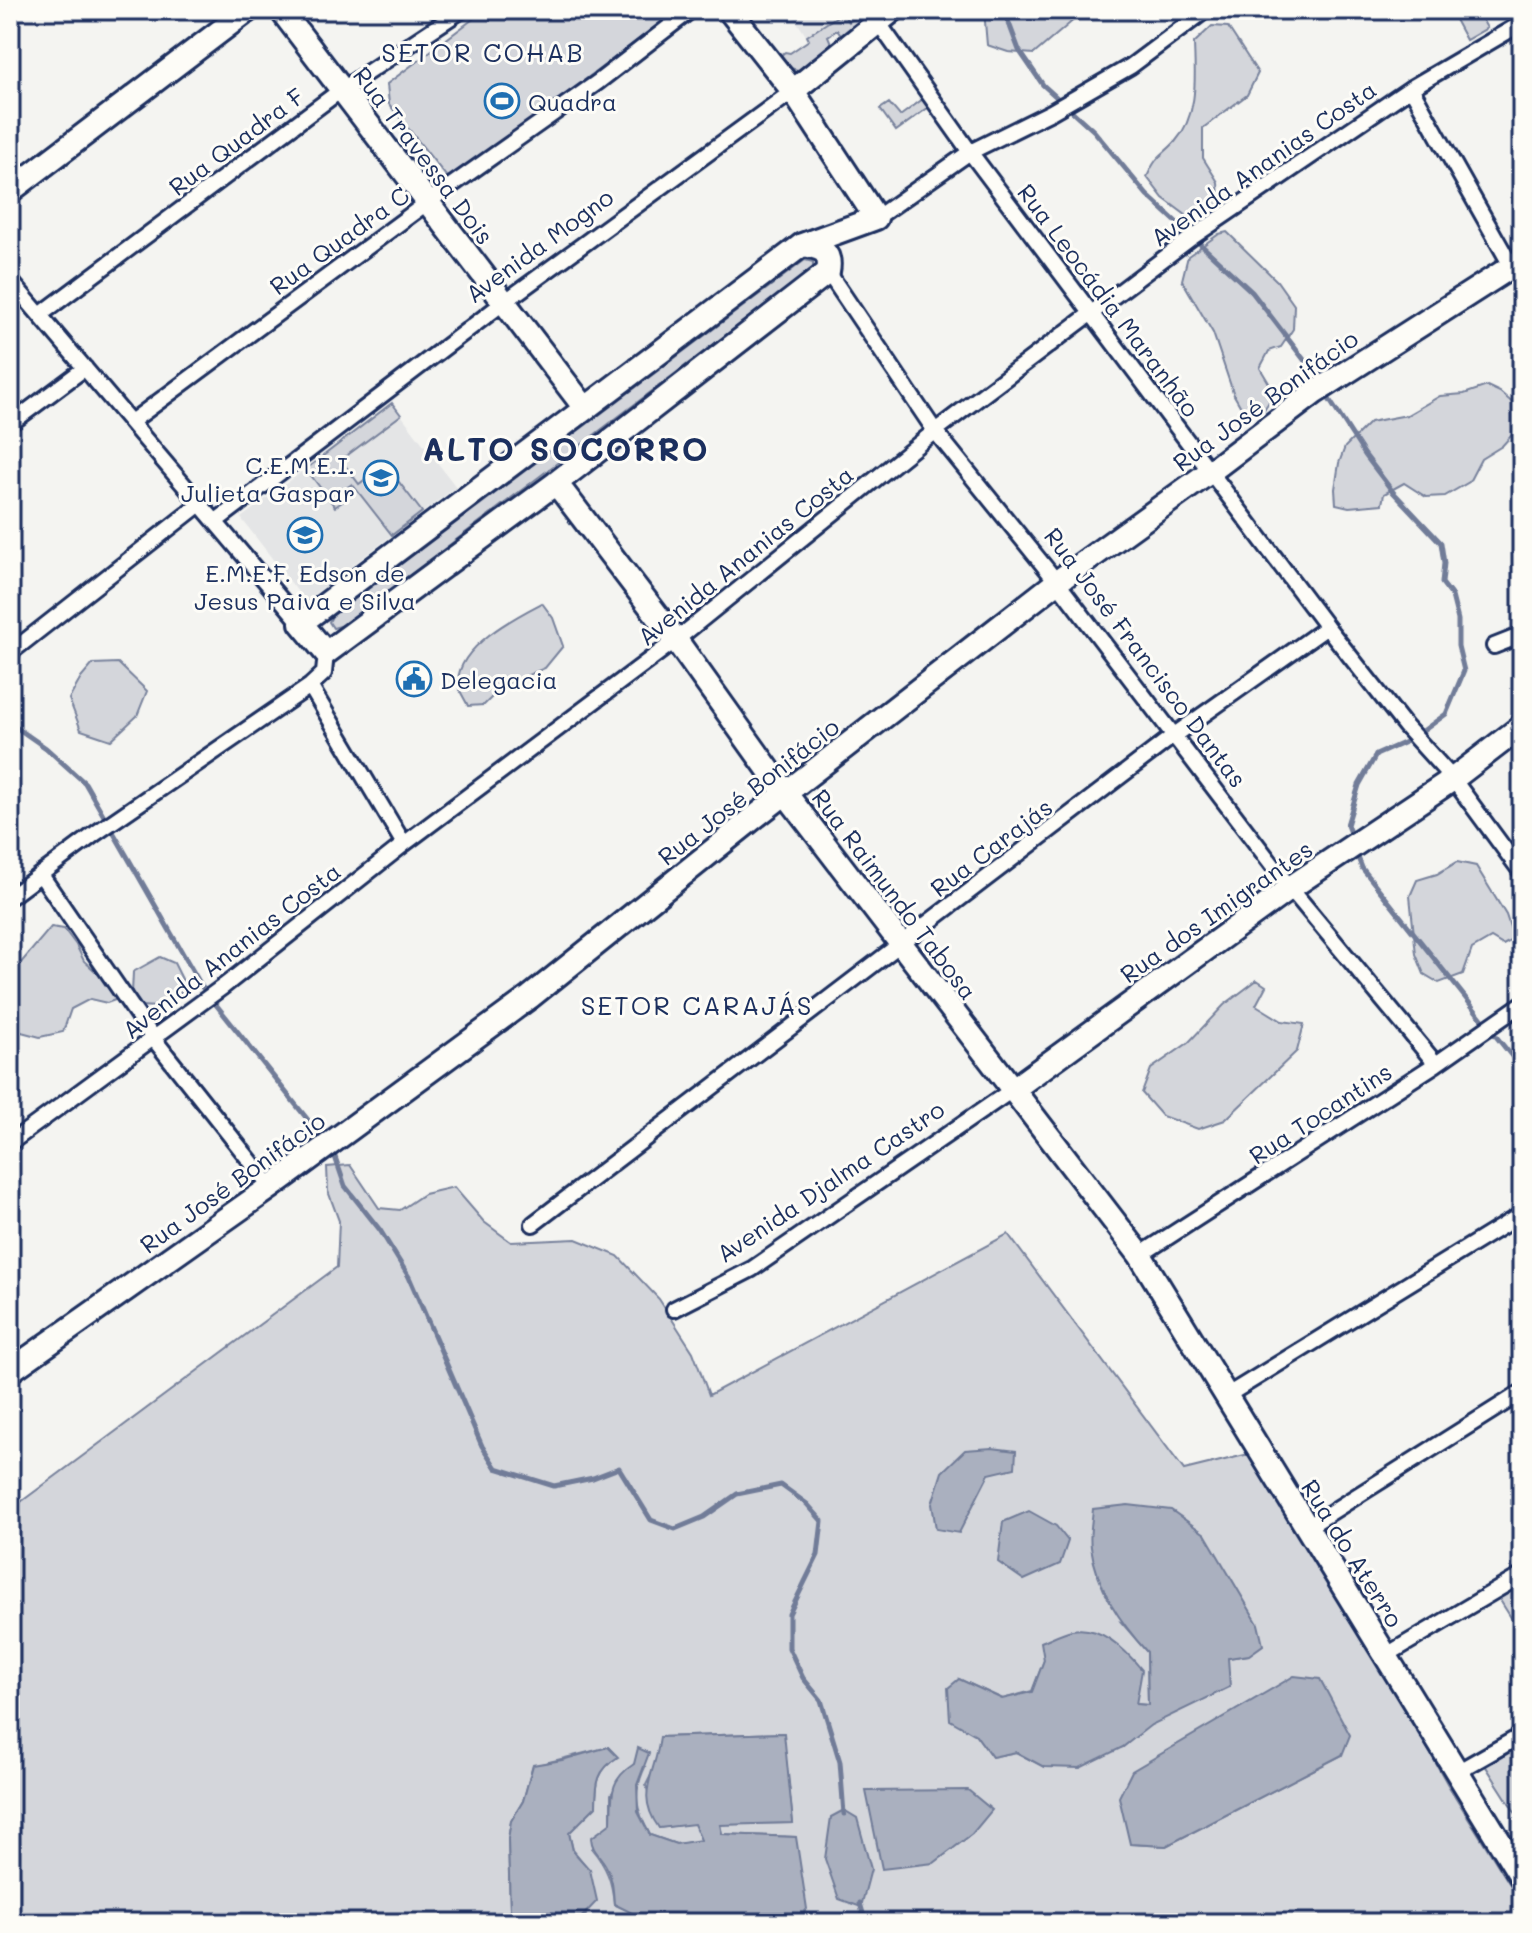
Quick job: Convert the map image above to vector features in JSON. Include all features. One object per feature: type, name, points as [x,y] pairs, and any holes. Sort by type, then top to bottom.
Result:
[{"type":"street","points":[[10,191],[248,10]]},
{"type":"street","name":"Rua Travessa Dois","points":[[281,10],[585,408]]},
{"type":"street","name":"Rua Quadra F","points":[[40,315],[341,90],[462,10]]},
{"type":"street","name":"Rua Quadra C","points":[[131,422],[428,202],[598,82],[691,10]]},
{"type":"street","points":[[729,10],[793,91],[876,218]]},
{"type":"street","points":[[326,653],[556,483],[828,272],[847,247],[876,218],[970,152],[1051,112],[1131,66],[1206,10]]},
{"type":"street","name":"Avenida Mogno","points":[[215,522],[503,303],[793,91],[881,14]]},
{"type":"street","name":"Rua Leocádia Maranhão","points":[[881,14],[970,152],[1327,627],[1405,726],[1453,779],[1522,873]]},
{"type":"street","name":"Avenida Ananias Costa","points":[[10,1143],[224,986],[404,844],[676,640],[935,431],[1191,238],[1411,88],[1522,23]]},
{"type":"street","points":[[1411,88],[1518,270]]},
{"type":"street","points":[[301,623],[802,245],[876,218]]},
{"type":"street","points":[[802,245],[827,251],[830,260],[828,272]]},
{"type":"street","name":"Rua José Bonifácio","points":[[10,1371],[271,1187],[530,997],[1057,582],[1321,388],[1518,270]]},
{"type":"street","name":"Rua José Francisco Dantas","points":[[828,272],[935,431],[1057,582],[1290,888],[1436,1064]]},
{"type":"street","points":[[10,280],[326,653],[324,673],[310,686],[96,833],[10,897]]},
{"type":"street","points":[[10,424],[85,368]]},
{"type":"street","name":"Rua Raimundo Tabosa","points":[[556,483],[676,640],[786,794],[1140,1255]]},
{"type":"street","points":[[10,653],[200,504]]},
{"type":"street","name":"Rua Carajás","points":[[533,1224],[1173,736],[1327,627]]},
{"type":"street","points":[[1494,646],[1522,635]]},
{"type":"street","points":[[310,686],[404,844]]},
{"type":"street","points":[[1453,779],[1522,726]]},
{"type":"street","name":"Rua dos Imigrantes","points":[[1012,1090],[1290,888],[1453,779]]},
{"type":"street","points":[[41,875],[153,1038],[271,1187]]},
{"type":"street","name":"Rua Tocantins","points":[[1140,1255],[1436,1064],[1522,1004]]},
{"type":"street","name":"Avenida Djalma Castro","points":[[674,1309],[752,1269],[1012,1090]]},
{"type":"street","points":[[1226,1396],[1522,1214]]},
{"type":"street","name":"Rua do Aterro","points":[[1140,1255],[1522,1878]]},
{"type":"street","points":[[1306,1528],[1522,1392]]},
{"type":"street","points":[[1385,1656],[1522,1575]]},
{"type":"street","points":[[1457,1772],[1522,1735]]},
{"type":"shaded area","points":[[485,10],[678,10],[454,178],[446,176],[389,104],[387,84]]},
{"type":"shaded area","points":[[789,10],[854,10],[858,16],[813,46]]},
{"type":"shaded area","points":[[854,10],[867,10],[873,18],[846,37],[842,37],[837,30],[828,36],[833,48],[802,71],[790,68],[780,56],[809,40],[807,36],[842,13],[849,22],[858,16]]},
{"type":"shaded area","points":[[984,10],[1073,10],[1076,18],[1034,54],[1008,52],[987,45]]},
{"type":"shaded area","points":[[1460,10],[1477,10],[1487,28],[1466,40],[1452,14]]},
{"type":"shaded area","points":[[1212,26],[1228,27],[1258,73],[1247,95],[1203,128],[1203,158],[1218,182],[1219,204],[1194,221],[1163,198],[1147,177],[1156,160],[1175,142],[1188,120],[1194,95],[1194,43]]},
{"type":"shaded area","points":[[923,99],[929,107],[896,131],[880,109],[889,103],[900,116]]},
{"type":"shaded area","points":[[1227,232],[1277,281],[1294,305],[1293,329],[1281,347],[1269,351],[1260,368],[1275,393],[1263,411],[1242,409],[1234,395],[1213,333],[1182,280],[1188,256],[1219,234]]},
{"type":"shaded area","points":[[805,260],[813,262],[813,269],[344,625],[333,628],[329,622],[332,616]]},
{"type":"shaded area","points":[[1487,386],[1500,392],[1522,411],[1522,424],[1502,446],[1481,459],[1469,482],[1445,496],[1426,497],[1404,483],[1384,494],[1382,504],[1349,507],[1336,504],[1339,463],[1345,447],[1370,422],[1407,415],[1440,396],[1464,394]]},
{"type":"shaded area","points":[[392,403],[456,487],[305,601],[241,518]]},
{"type":"shaded area","points":[[392,403],[401,415],[341,460],[359,484],[385,464],[422,512],[392,535],[352,484],[340,492],[345,500],[335,507],[306,469]]},
{"type":"shaded area","points":[[542,603],[553,618],[563,646],[545,668],[504,685],[484,705],[468,706],[458,683],[467,657],[490,635]]},
{"type":"shaded area","points":[[118,663],[147,691],[137,716],[111,740],[81,730],[69,699],[93,664]]},
{"type":"shaded area","points":[[1457,862],[1476,866],[1506,915],[1514,939],[1503,945],[1491,938],[1472,949],[1463,974],[1439,983],[1424,974],[1416,954],[1410,896],[1417,880],[1437,874]]},
{"type":"shaded area","points":[[51,927],[64,929],[84,961],[115,989],[115,1000],[107,1003],[90,999],[71,1009],[63,1032],[40,1037],[10,1029],[10,982],[19,965]]},
{"type":"shaded area","points":[[160,957],[174,963],[185,985],[168,1005],[141,1006],[132,993],[133,972]]},
{"type":"shaded area","points":[[1257,980],[1266,986],[1256,1005],[1282,1021],[1304,1024],[1297,1051],[1225,1120],[1198,1129],[1162,1116],[1142,1093],[1151,1069],[1188,1043],[1224,1005]]},
{"type":"shaded area","points":[[350,1165],[379,1208],[400,1210],[424,1194],[454,1187],[484,1222],[511,1242],[576,1239],[618,1256],[659,1299],[693,1352],[709,1395],[1008,1234],[1184,1470],[1249,1454],[1390,1681],[1448,1785],[1522,1904],[1522,1923],[748,1923],[796,1922],[796,1837],[722,1834],[720,1824],[793,1823],[783,1733],[660,1737],[658,1761],[646,1785],[659,1828],[695,1823],[702,1841],[676,1844],[650,1835],[637,1802],[638,1786],[645,1767],[634,1764],[611,1794],[611,1823],[592,1849],[608,1875],[614,1904],[695,1923],[576,1923],[586,1915],[590,1871],[573,1850],[569,1833],[596,1806],[599,1778],[605,1767],[617,1757],[608,1747],[533,1766],[523,1801],[511,1821],[508,1839],[510,1909],[517,1922],[534,1923],[10,1923],[10,1510],[337,1267],[339,1221],[328,1191],[327,1167]],"holes":[[[1121,1622],[1249,1655],[1228,1658],[1123,1747],[1044,1767],[1016,1752],[992,1757],[976,1735],[959,1679],[1003,1699],[1032,1691],[1044,1660],[1136,1704],[1148,1705],[1147,1652]],[[1342,1755],[1166,1846],[1130,1844]]]},
{"type":"shaded area","points":[[1522,1581],[1522,1635],[1498,1597]]},
{"type":"shaded area","points":[[1522,1744],[1522,1823],[1485,1765]]},
{"type":"water","points":[[992,1448],[1016,1451],[1015,1468],[989,1474],[959,1533],[936,1529],[932,1504],[942,1472],[965,1450]]},
{"type":"water","points":[[1128,1505],[1171,1510],[1205,1534],[1258,1624],[1263,1645],[1249,1655],[1228,1658],[1230,1687],[1151,1725],[1123,1747],[1080,1768],[1044,1767],[1016,1752],[992,1757],[976,1735],[950,1720],[948,1688],[959,1679],[1002,1699],[1032,1692],[1044,1660],[1041,1642],[1064,1632],[1083,1629],[1112,1640],[1142,1670],[1136,1704],[1148,1705],[1147,1652],[1119,1617],[1104,1591],[1090,1542],[1093,1509]]},
{"type":"water","points":[[1029,1511],[1056,1526],[1068,1541],[1060,1564],[1024,1580],[998,1562],[1003,1522]]},
{"type":"water","points":[[1294,1676],[1320,1679],[1350,1735],[1342,1755],[1166,1846],[1130,1844],[1119,1797],[1132,1771]]},
{"type":"water","points":[[784,1733],[793,1823],[720,1825],[722,1834],[796,1837],[807,1909],[796,1922],[695,1923],[632,1913],[614,1904],[610,1875],[591,1838],[611,1823],[616,1782],[634,1764],[638,1748],[649,1753],[637,1785],[638,1812],[650,1835],[676,1844],[701,1840],[694,1824],[659,1828],[652,1816],[647,1794],[660,1737]]},
{"type":"water","points":[[608,1747],[618,1757],[599,1778],[596,1806],[569,1833],[573,1851],[590,1870],[597,1901],[576,1923],[517,1922],[510,1909],[508,1839],[511,1821],[523,1801],[533,1765]]},
{"type":"water","points":[[968,1790],[992,1810],[972,1834],[934,1863],[882,1869],[866,1791]]},
{"type":"water","points":[[844,1810],[857,1818],[871,1869],[861,1907],[839,1899],[825,1859],[831,1817]]},
{"type":"waterway","points":[[1004,10],[1019,50],[1043,85],[1094,131],[1147,195],[1252,292],[1317,381]]},
{"type":"waterway","points":[[1325,393],[1393,492],[1441,543],[1444,563],[1442,583],[1452,596],[1464,671],[1446,714],[1412,739],[1376,755],[1359,785],[1347,825],[1352,838]]},
{"type":"waterway","points":[[10,723],[46,748],[85,783],[202,987],[324,1140]]},
{"type":"waterway","points":[[1356,852],[1362,868],[1522,1069]]},
{"type":"waterway","points":[[333,1151],[345,1186],[380,1230],[409,1277],[482,1446],[496,1468],[554,1486],[593,1478],[619,1468],[651,1520],[675,1529],[704,1517],[737,1494],[781,1485],[807,1504],[822,1521],[818,1555],[789,1614],[789,1648],[803,1678],[821,1700],[840,1762],[844,1814]]},
{"type":"waterway","points":[[860,1903],[864,1917]]},
{"type":"place","name":"Quadra","points":[[502,101]]},
{"type":"place","name":"C.E.M.E.I. Julieta Gaspar","points":[[381,478]]},
{"type":"place","name":"E.M.E.F. Edson de Jesus Paiva e Silva","points":[[305,535]]},
{"type":"place","name":"Delegacia","points":[[414,679]]},
{"type":"district","name":"SETOR COHAB","points":[[483,52]]},
{"type":"district","name":"ALTO SOCORRO","points":[[566,448]]},
{"type":"district","name":"SETOR CARAJÁS","points":[[697,1005]]}]
